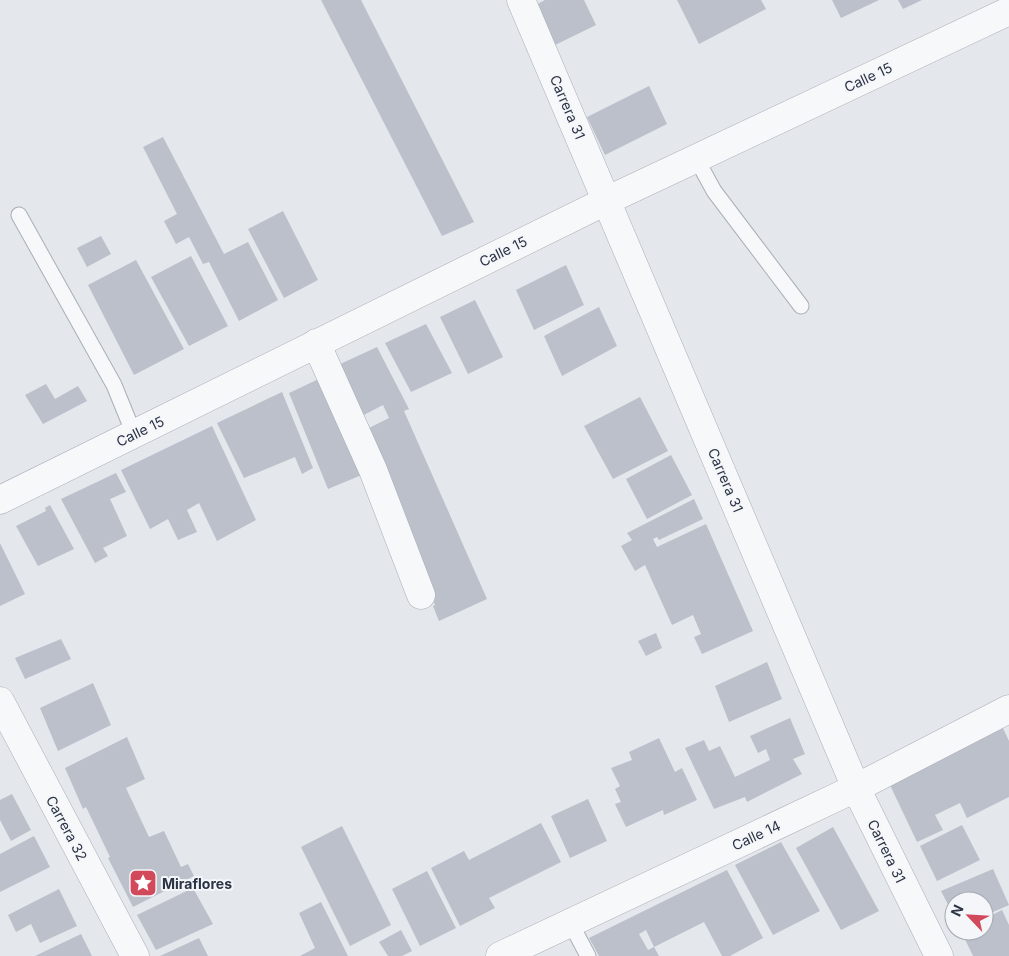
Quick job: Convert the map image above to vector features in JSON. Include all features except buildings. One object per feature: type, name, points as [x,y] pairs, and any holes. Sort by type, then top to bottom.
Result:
[{"type":"street","name":"Carrera 31","points":[[521,0],[608,200],[856,788],[939,956]]},
{"type":"street","name":"Calle 15","points":[[0,500],[608,200],[1009,10]]},
{"type":"street","points":[[316,344],[372,470],[421,595]]},
{"type":"street","name":"Carrera 32","points":[[0,701],[135,956]]},
{"type":"street","name":"Calle 14","points":[[500,956],[856,788],[1009,709]]},
{"type":"lane","points":[[696,158],[714,192],[801,306]]},
{"type":"lane","points":[[19,215],[114,385],[134,434]]},
{"type":"lane","points":[[570,922],[588,956]]},
{"type":"place","name":"Miraflores","points":[[143,883]]}]
